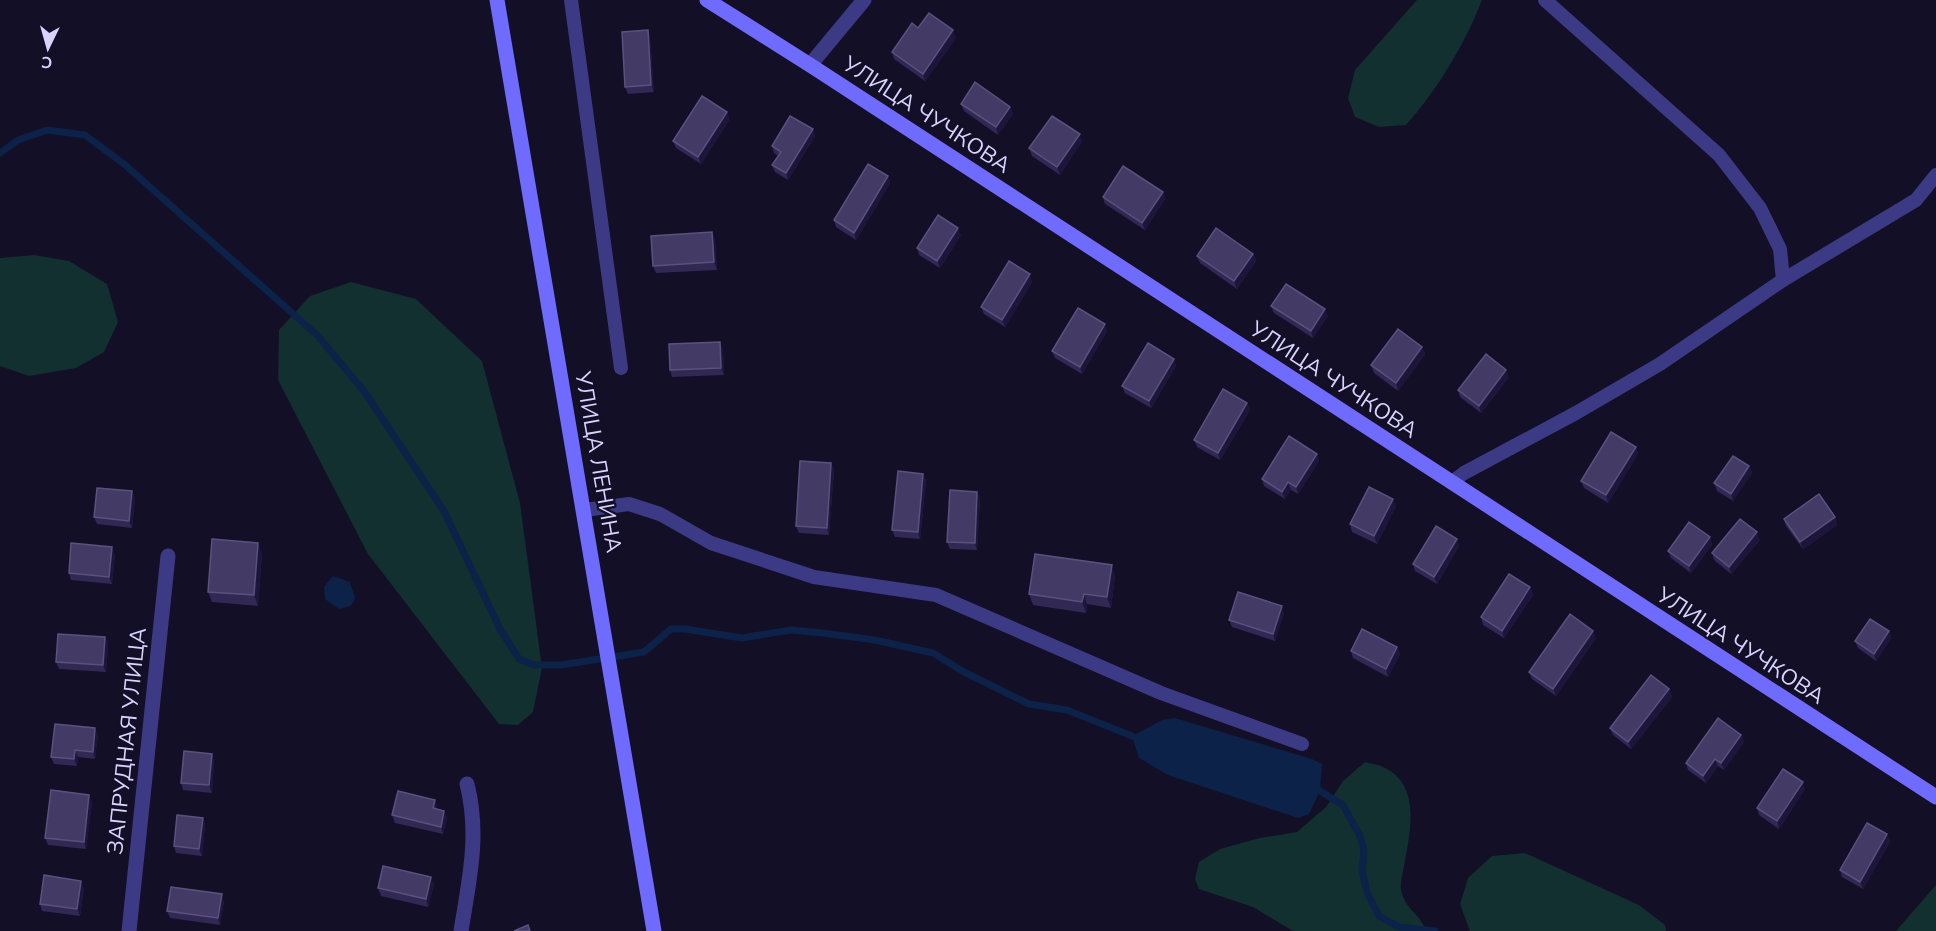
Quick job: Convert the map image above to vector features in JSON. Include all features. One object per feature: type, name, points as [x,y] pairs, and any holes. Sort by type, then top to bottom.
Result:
[{"type":"street","name":"УЛИЦА ЛЕНИНА","points":[[497,0],[585,510],[654,931]]},
{"type":"street","name":"УЛИЦА ЧУЧКОВА","points":[[707,0],[1936,797]]},
{"type":"street","points":[[810,65],[864,0]]},
{"type":"street","name":"ЗАПРУДНАЯ УЛИЦА","points":[[129,931],[168,556]]},
{"type":"street","points":[[461,931],[473,860],[473,807],[467,784]]},
{"type":"lane","points":[[570,0],[621,368]]},
{"type":"lane","points":[[1545,0],[1719,155],[1760,208],[1780,249],[1783,280]]},
{"type":"lane","points":[[1916,200],[1936,175]]},
{"type":"lane","points":[[1452,483],[1464,473],[1576,413],[1660,364],[1783,280],[1936,188]]},
{"type":"lane","points":[[585,510],[629,504],[660,514],[711,543],[814,577],[936,595],[1161,693],[1302,744]]},
{"type":"green space","points":[[1417,0],[1482,0],[1459,50],[1439,82],[1406,125],[1379,127],[1355,117],[1348,98],[1355,70]]},
{"type":"green space","points":[[34,255],[69,261],[107,284],[118,322],[104,352],[76,368],[29,376],[0,366],[0,258]]},
{"type":"green space","points":[[351,282],[416,299],[482,361],[520,503],[542,668],[533,712],[518,725],[499,724],[368,554],[278,380],[279,330],[310,296]]},
{"type":"green space","points":[[1365,762],[1381,766],[1395,775],[1404,785],[1410,810],[1410,825],[1401,889],[1405,902],[1424,925],[1426,931],[1293,931],[1253,907],[1199,889],[1195,879],[1199,862],[1220,849],[1260,838],[1297,832],[1326,807],[1343,781]]},
{"type":"green space","points":[[1525,853],[1639,905],[1665,925],[1666,931],[1470,931],[1460,904],[1468,878],[1492,856]]},
{"type":"green space","points":[[1936,885],[1936,931],[1896,931]]},
{"type":"water","points":[[333,576],[350,582],[355,598],[351,606],[339,609],[325,599],[324,587]]},
{"type":"water","points":[[1175,718],[1322,764],[1320,791],[1309,814],[1298,818],[1168,775],[1139,758],[1132,736],[1162,720]]},
{"type":"building","points":[[929,13],[953,30],[923,74],[892,52],[912,23],[918,28]]},
{"type":"building","points":[[648,30],[651,85],[625,87],[622,32]]},
{"type":"building","points":[[975,82],[1010,107],[996,127],[961,104]]},
{"type":"building","points":[[702,96],[727,112],[698,157],[673,141]]},
{"type":"building","points":[[790,116],[813,129],[786,173],[772,165],[781,152],[772,146]]},
{"type":"building","points":[[1052,116],[1080,134],[1057,167],[1029,148]]},
{"type":"building","points":[[868,164],[888,176],[854,233],[834,220]]},
{"type":"building","points":[[1123,166],[1163,192],[1142,223],[1103,197]]},
{"type":"building","points":[[938,215],[958,228],[937,261],[917,248]]},
{"type":"building","points":[[1216,228],[1253,254],[1234,281],[1197,256]]},
{"type":"building","points":[[712,232],[714,262],[653,266],[651,236]]},
{"type":"building","points":[[1009,261],[1030,274],[1002,320],[981,307]]},
{"type":"building","points":[[1286,284],[1325,309],[1311,331],[1271,306]]},
{"type":"building","points":[[1078,308],[1105,324],[1080,367],[1052,351]]},
{"type":"building","points":[[1398,329],[1422,347],[1396,383],[1371,365]]},
{"type":"building","points":[[720,342],[721,368],[670,370],[669,344]]},
{"type":"building","points":[[1148,343],[1174,359],[1149,401],[1122,386]]},
{"type":"building","points":[[1486,354],[1506,370],[1479,406],[1458,390]]},
{"type":"building","points":[[1223,389],[1247,403],[1218,453],[1194,440]]},
{"type":"building","points":[[1611,432],[1636,447],[1606,495],[1581,481]]},
{"type":"building","points":[[1289,436],[1317,454],[1296,487],[1288,482],[1282,492],[1262,479]]},
{"type":"building","points":[[1733,456],[1749,466],[1731,494],[1714,483]]},
{"type":"building","points":[[800,461],[831,463],[827,528],[796,526]]},
{"type":"building","points":[[898,471],[923,474],[918,532],[892,530]]},
{"type":"building","points":[[1369,487],[1393,499],[1374,536],[1350,524]]},
{"type":"building","points":[[97,488],[132,491],[129,521],[94,517]]},
{"type":"building","points":[[950,490],[977,492],[975,543],[947,542]]},
{"type":"building","points":[[1819,494],[1835,517],[1800,542],[1784,519]]},
{"type":"building","points":[[1740,519],[1757,532],[1729,567],[1712,553]]},
{"type":"building","points":[[1689,522],[1710,537],[1689,566],[1668,551]]},
{"type":"building","points":[[1436,526],[1457,539],[1434,577],[1413,564]]},
{"type":"building","points":[[212,539],[258,543],[254,595],[208,592]]},
{"type":"building","points":[[71,543],[112,547],[109,577],[69,573]]},
{"type":"building","points":[[1035,554],[1112,565],[1107,597],[1084,594],[1082,602],[1029,594]]},
{"type":"building","points":[[1509,574],[1530,587],[1502,631],[1481,617]]},
{"type":"building","points":[[1238,592],[1282,606],[1273,634],[1229,620]]},
{"type":"building","points":[[1570,614],[1593,631],[1553,689],[1529,672]]},
{"type":"building","points":[[1870,619],[1889,631],[1874,654],[1855,641]]},
{"type":"building","points":[[1362,629],[1397,647],[1386,669],[1351,651]]},
{"type":"building","points":[[58,634],[105,637],[103,665],[56,662]]},
{"type":"building","points":[[1651,675],[1669,689],[1628,742],[1610,728]]},
{"type":"building","points":[[1718,718],[1741,735],[1721,763],[1715,759],[1703,776],[1686,763]]},
{"type":"building","points":[[55,724],[95,728],[93,752],[75,750],[74,759],[51,757]]},
{"type":"building","points":[[184,751],[212,754],[209,785],[181,783]]},
{"type":"building","points":[[1783,769],[1803,782],[1777,821],[1757,808]]},
{"type":"building","points":[[51,790],[89,795],[84,842],[45,838]]},
{"type":"building","points":[[398,791],[435,800],[433,808],[444,811],[441,827],[392,815]]},
{"type":"building","points":[[177,815],[203,818],[199,849],[174,846]]},
{"type":"building","points":[[1867,823],[1887,834],[1860,882],[1840,870]]},
{"type":"building","points":[[383,866],[431,877],[426,899],[378,888]]},
{"type":"building","points":[[44,875],[81,881],[77,909],[40,904]]},
{"type":"building","points":[[171,887],[222,894],[218,918],[167,911]]},
{"type":"building","points":[[528,925],[530,931],[514,931]]},
{"type":"waterway","points":[[0,153],[18,140],[47,130],[85,135],[124,164],[317,335],[364,391],[444,511],[500,629],[519,659],[534,665],[561,665],[644,652],[671,629],[742,638],[791,630],[823,633],[875,640],[933,653],[964,672],[1029,704],[1067,710],[1132,736]]},
{"type":"waterway","points":[[1320,791],[1343,805],[1360,836],[1364,850],[1362,871],[1367,892],[1379,916],[1399,927],[1435,931]]}]
